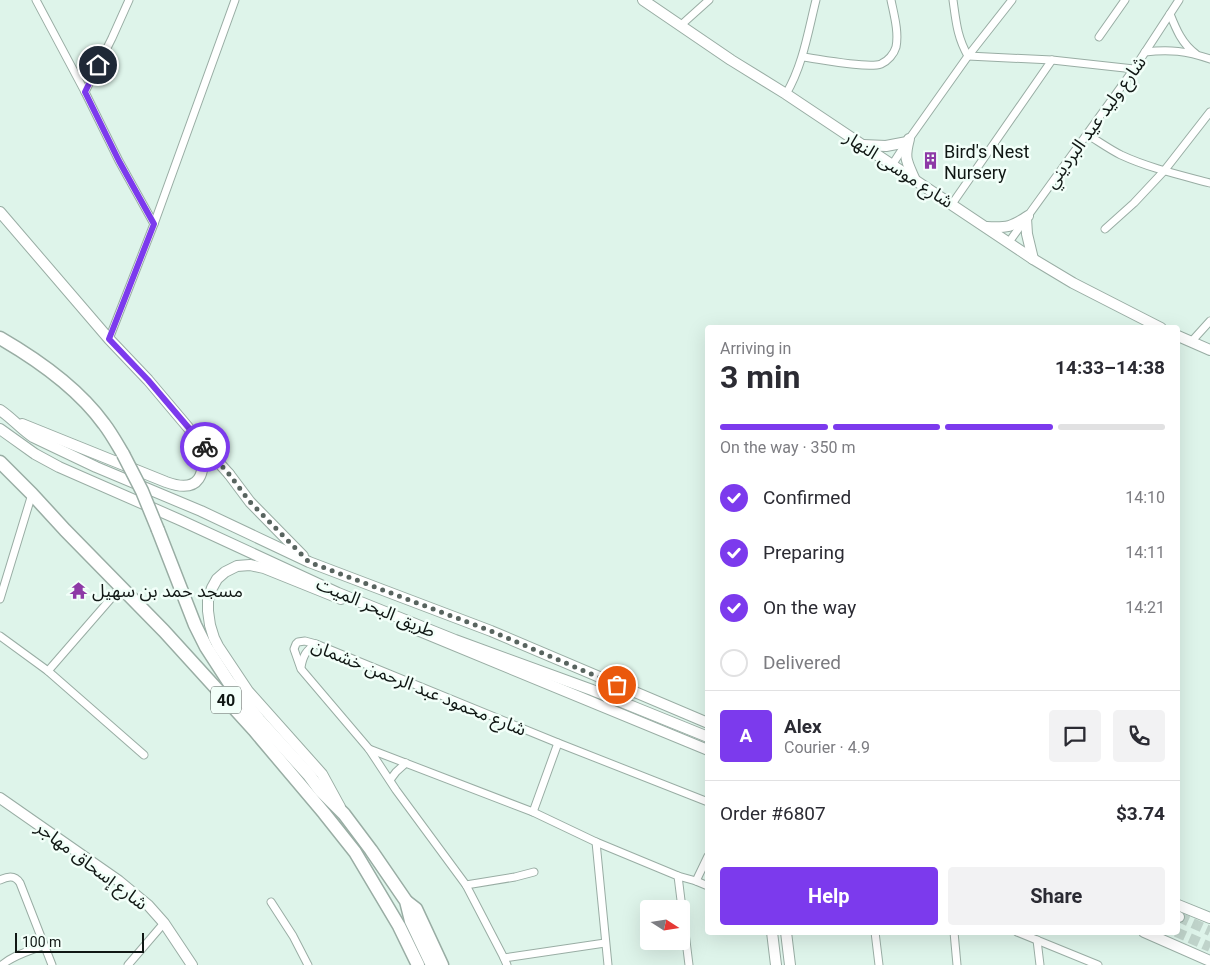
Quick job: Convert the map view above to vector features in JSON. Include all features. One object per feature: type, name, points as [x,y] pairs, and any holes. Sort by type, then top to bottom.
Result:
[{"type":"highway","name":"40","points":[[0,338],[35,359],[63,381],[90,406],[104,424],[123,454],[142,491],[195,625],[206,647],[221,671],[259,720],[320,790],[344,814],[371,850],[406,901],[411,921],[435,964]]},
{"type":"highway","name":"40","points":[[0,462],[164,631],[254,730],[324,813],[355,852],[399,926],[418,965]]},
{"type":"street","points":[[36,0],[119,161],[154,224]]},
{"type":"street","points":[[85,92],[129,0]]},
{"type":"street","points":[[109,339],[154,224],[236,0]]},
{"type":"street","name":"شارع موسى النهار","points":[[643,0],[1033,259],[1155,325]]},
{"type":"street","points":[[680,26],[709,0]]},
{"type":"street","points":[[786,94],[793,83],[803,57],[816,0]]},
{"type":"street","points":[[803,57],[868,66],[881,64],[886,61],[891,57],[896,46],[896,31],[891,0]]},
{"type":"street","points":[[953,0],[958,33],[962,46],[968,56]]},
{"type":"street","points":[[892,165],[968,56],[1012,0]]},
{"type":"street","points":[[1100,37],[1125,0]]},
{"type":"street","name":"شارع وليد عيد البرديني","points":[[1009,242],[1088,135],[1179,0]]},
{"type":"street","points":[[1170,14],[1182,41],[1198,55]]},
{"type":"street","points":[[1145,52],[1178,51],[1210,59]]},
{"type":"street","points":[[968,56],[1052,60],[1134,69]]},
{"type":"street","points":[[952,204],[1052,60]]},
{"type":"street","points":[[1106,229],[1164,171],[1210,112]]},
{"type":"street","points":[[1088,135],[1120,154],[1141,163],[1210,183]]},
{"type":"street","points":[[863,145],[886,146],[908,140]]},
{"type":"street","points":[[908,140],[907,162],[914,179]]},
{"type":"street","points":[[0,212],[109,339],[148,380],[229,474],[250,502],[309,562]]},
{"type":"street","points":[[987,227],[1002,228],[1010,226],[1027,217]]},
{"type":"street","points":[[1027,217],[1027,234],[1033,259]]},
{"type":"street","points":[[1191,342],[1210,322]]},
{"type":"street","points":[[1180,337],[1210,350]]},
{"type":"street","points":[[0,410],[33,437],[96,467],[201,511],[309,562],[491,631],[705,722]]},
{"type":"street","points":[[16,422],[175,485],[190,486],[201,477],[204,463],[202,444]]},
{"type":"street","name":"طريق البحر الميت","points":[[0,428],[35,454],[59,467],[338,593],[455,640],[592,690],[705,736]]},
{"type":"street","points":[[0,599],[32,494]]},
{"type":"street","points":[[180,520],[201,511]]},
{"type":"street","points":[[344,814],[322,774],[248,691],[214,638],[210,625],[208,600],[216,579],[237,566],[250,565],[264,568],[705,749]]},
{"type":"street","points":[[48,671],[121,587]]},
{"type":"street","points":[[0,636],[48,671],[144,754]]},
{"type":"street","name":"شارع محمود عبد الرحمن خشمان","points":[[506,962],[466,885],[369,749],[301,669],[294,650],[296,644],[300,641],[305,641],[316,644],[705,801]]},
{"type":"street","points":[[301,669],[305,653],[316,644]]},
{"type":"street","points":[[533,812],[558,743]]},
{"type":"street","points":[[369,749],[533,812],[596,842],[678,876],[705,885]]},
{"type":"street","points":[[390,780],[406,763]]},
{"type":"street","name":"شارع إسحاق مهاجر","points":[[0,798],[119,881],[148,905],[164,923],[192,965]]},
{"type":"street","points":[[596,842],[608,965]]},
{"type":"street","points":[[696,881],[705,862]]},
{"type":"street","points":[[466,885],[534,872]]},
{"type":"street","points":[[678,876],[689,965]]},
{"type":"street","points":[[0,880],[12,877],[20,883],[52,965]]},
{"type":"street","points":[[270,902],[293,936],[308,965]]},
{"type":"street","points":[[1180,906],[1210,918]]},
{"type":"street","points":[[128,965],[164,923]]},
{"type":"street","points":[[772,935],[776,965]]},
{"type":"street","points":[[786,935],[790,965]]},
{"type":"street","points":[[875,935],[879,965]]},
{"type":"street","points":[[954,935],[957,965]]},
{"type":"street","points":[[1024,935],[1098,965]]},
{"type":"street","points":[[1152,935],[1207,957]]},
{"type":"street","points":[[1037,940],[1040,965]]},
{"type":"street","points":[[506,962],[605,943]]},
{"type":"street","points":[[2,965],[6,961],[44,945]]},
{"type":"tunnel","points":[[1180,917],[1210,931]]},
{"type":"tunnel","points":[[1180,934],[1210,947]]},
{"type":"way so far","points":[[205,447],[250,502],[309,562],[491,631],[617,685]]},
{"type":"place","name":"Bird's Nest Nursery","points":[[930,161]]},
{"type":"place","name":"مسجد حمد بن سهيل","points":[[78,590]]},
{"type":"route","points":[[98,65],[85,92],[119,161],[154,224],[109,339],[148,380],[205,447]]}]
